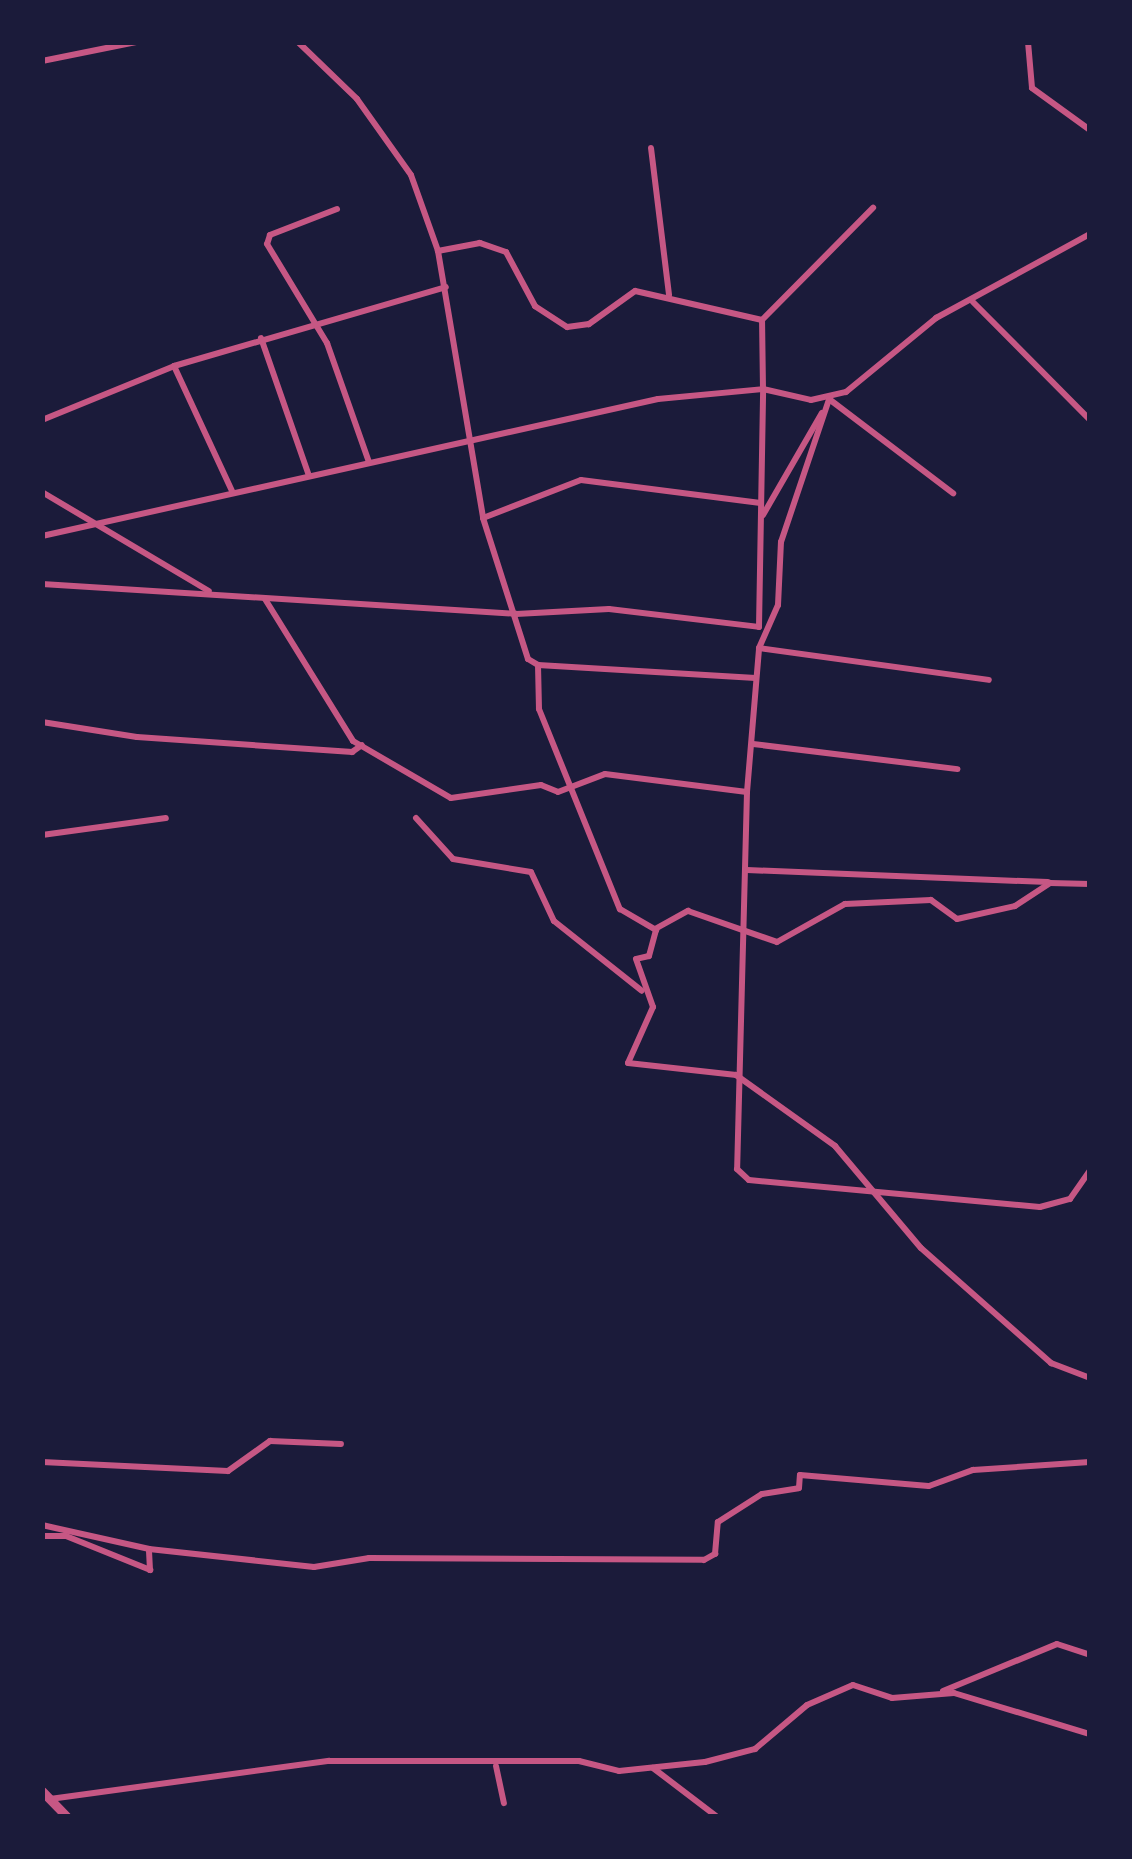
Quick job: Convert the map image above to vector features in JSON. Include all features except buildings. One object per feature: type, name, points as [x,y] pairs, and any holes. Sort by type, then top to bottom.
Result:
[{"type":"street","points":[[42,61],[136,42]]},
{"type":"street","points":[[298,42],[357,99],[412,175],[446,287],[466,439],[483,518],[538,665],[539,709],[576,780],[577,814],[620,909],[656,930]]},
{"type":"street","points":[[1028,42],[1032,88],[1090,130]]},
{"type":"street","points":[[652,148],[670,295]]},
{"type":"street","points":[[42,584],[516,614],[608,609],[759,626],[762,320],[874,208]]},
{"type":"street","points":[[338,209],[267,239],[360,418],[369,462]]},
{"type":"street","points":[[760,524],[829,399],[913,333],[1090,234]]},
{"type":"street","points":[[438,251],[480,243],[506,252],[535,306],[567,327],[590,324],[617,295],[670,295],[762,320]]},
{"type":"street","points":[[42,420],[174,366],[446,287]]},
{"type":"street","points":[[973,302],[1090,420]]},
{"type":"street","points":[[261,338],[308,476]]},
{"type":"street","points":[[174,366],[233,493]]},
{"type":"street","points":[[42,536],[658,399],[762,389],[829,399],[953,493]]},
{"type":"street","points":[[829,399],[781,542],[778,605],[759,648],[746,792],[747,870],[734,1156],[749,1180],[870,1186],[1040,1208],[1070,1199],[1090,1170]]},
{"type":"street","points":[[483,518],[580,480],[761,502]]},
{"type":"street","points":[[42,492],[92,527],[213,594]]},
{"type":"street","points":[[264,598],[346,733],[451,798],[541,785],[558,792],[576,780],[605,774],[746,792]]},
{"type":"street","points":[[759,648],[990,680]]},
{"type":"street","points":[[538,665],[756,678]]},
{"type":"street","points":[[42,722],[137,737],[352,752],[362,745]]},
{"type":"street","points":[[753,744],[957,769]]},
{"type":"street","points":[[42,835],[166,818]]},
{"type":"street","points":[[416,818],[453,859],[531,872],[554,921],[649,1000]]},
{"type":"street","points":[[747,870],[1090,884]]},
{"type":"street","points":[[742,923],[748,936],[777,942],[832,908],[908,900],[931,900],[958,920],[1015,906],[1050,883]]},
{"type":"street","points":[[742,923],[688,911],[656,930],[649,956],[636,959],[649,1000],[628,1062],[736,1076],[835,1146],[921,1248],[1052,1363],[1090,1378]]},
{"type":"street","points":[[42,1462],[228,1471],[270,1441],[342,1444]]},
{"type":"street","points":[[42,1524],[149,1549],[314,1567],[368,1558],[704,1560],[715,1554],[718,1522],[762,1494],[799,1488],[800,1475],[929,1486],[973,1470],[1090,1462]]},
{"type":"street","points":[[42,1536],[66,1536],[150,1570],[149,1549]]},
{"type":"street","points":[[46,1795],[328,1761],[654,1768],[755,1749],[807,1705],[853,1685],[892,1698],[942,1691],[1057,1644],[1090,1655]]},
{"type":"street","points":[[942,1691],[1090,1734]]},
{"type":"street","points":[[496,1765],[504,1803]]},
{"type":"street","points":[[654,1768],[716,1816]]},
{"type":"street","points":[[46,1795],[66,1816]]}]
